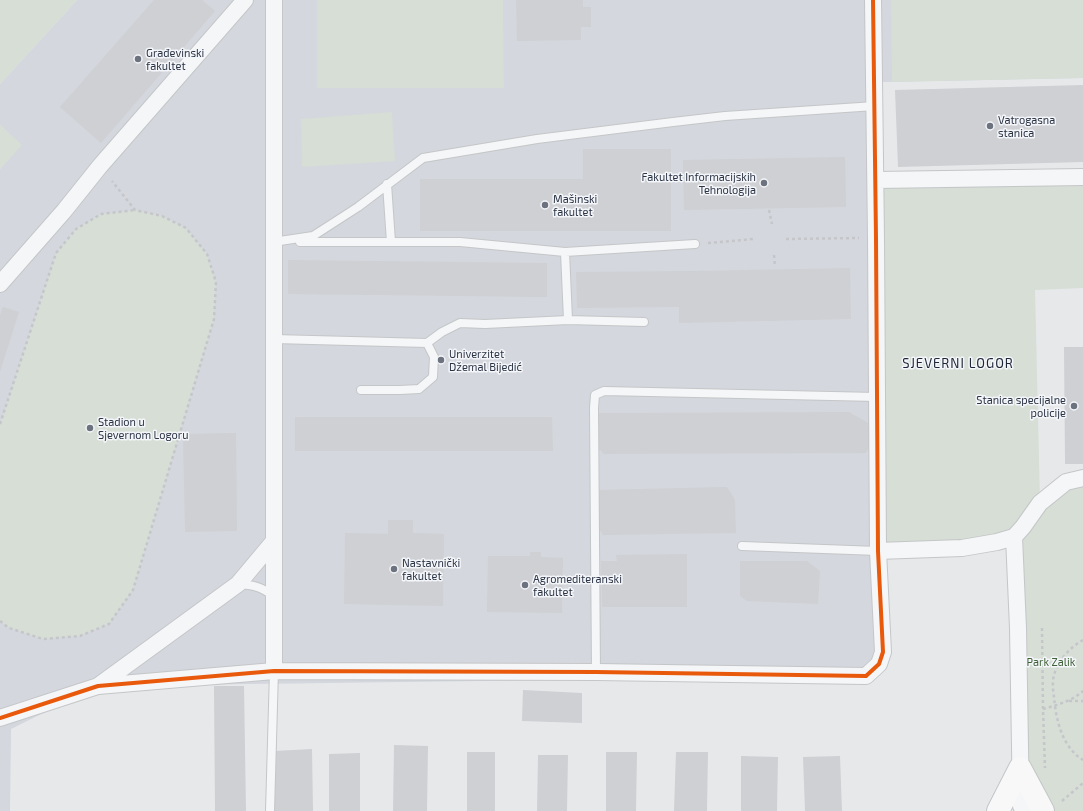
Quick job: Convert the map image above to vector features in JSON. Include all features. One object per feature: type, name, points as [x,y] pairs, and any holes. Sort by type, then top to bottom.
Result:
[{"type":"street","points":[[0,284],[100,166],[245,0]]},
{"type":"street","points":[[274,0],[274,670]]},
{"type":"street","points":[[0,718],[98,686],[274,670],[596,672],[866,676],[879,664],[883,652],[878,550],[874,0]]},
{"type":"street","points":[[876,180],[1083,178]]},
{"type":"street","points":[[878,550],[962,548],[997,542],[1014,536],[1024,527],[1040,503],[1066,482],[1083,478]]},
{"type":"street","points":[[1014,536],[1018,628],[1021,809]]},
{"type":"street","points":[[98,686],[238,584],[274,541]]},
{"type":"street","points":[[1020,768],[1051,807]]},
{"type":"street","points":[[998,811],[1020,768]]},
{"type":"lane","points":[[273,242],[313,236],[358,207],[423,158],[530,140],[725,116],[875,106]]},
{"type":"lane","points":[[387,184],[391,242]]},
{"type":"lane","points":[[273,242],[460,242],[565,252],[695,244]]},
{"type":"lane","points":[[565,252],[568,320]]},
{"type":"lane","points":[[274,339],[427,343],[442,332],[460,323],[485,324],[568,320],[644,322]]},
{"type":"lane","points":[[361,390],[419,389],[433,377],[434,357],[427,343]]},
{"type":"lane","points":[[596,672],[595,396],[604,391],[877,397]]},
{"type":"lane","points":[[742,546],[878,550]]},
{"type":"lane","points":[[238,584],[251,585],[274,596]]},
{"type":"lane","points":[[270,811],[274,670]]},
{"type":"path","points":[[100,166],[135,210]]},
{"type":"path","points":[[0,424],[56,253],[76,229],[101,214],[135,210],[162,216],[186,228],[207,254],[216,282],[214,318],[133,590],[109,624],[80,636],[43,639],[9,628],[0,621]]},
{"type":"path","points":[[769,210],[772,224]]},
{"type":"path","points":[[786,239],[876,238]]},
{"type":"path","points":[[695,244],[754,239]]},
{"type":"path","points":[[774,255],[775,267]]},
{"type":"path","points":[[1042,628],[1043,709],[1046,775]]},
{"type":"path","points":[[1083,640],[1068,651],[1054,674],[1053,682],[1054,706],[1058,722],[1065,739],[1072,750],[1083,760]]},
{"type":"path","points":[[1043,709],[1069,701],[1083,691]]},
{"type":"path","points":[[1069,701],[1083,701]]},
{"type":"path","points":[[1051,807],[1083,783]]},
{"type":"shaded area","name":"Univerzitet Džemal Bijedić","points":[[77,0],[1083,0],[1083,78],[882,82],[883,652],[866,676],[98,686],[11,729],[10,811],[0,811],[0,169],[21,145],[0,125],[0,84]]},
{"type":"green space","points":[[0,0],[77,0],[0,84]]},
{"type":"green space","points":[[317,0],[503,0],[504,88],[317,88]]},
{"type":"green space","points":[[891,0],[1083,0],[1083,78],[892,82]]},
{"type":"green space","points":[[392,112],[395,161],[302,167],[301,119]]},
{"type":"green space","points":[[0,125],[22,145],[0,169]]},
{"type":"green space","name":"Park Zalik","points":[[1083,177],[1083,288],[1035,290],[1040,502],[1083,478],[1083,811],[1043,811],[1020,768],[1014,537],[882,551],[880,179]]},
{"type":"green space","name":"Stadion u Sjevernom Logoru","points":[[135,210],[162,216],[186,228],[207,254],[216,282],[214,319],[133,590],[109,624],[80,636],[43,639],[9,628],[0,621],[0,424],[56,253],[76,229],[101,214]]},
{"type":"building","name":"Građevinski fakultet","points":[[154,0],[202,0],[215,11],[101,143],[60,107]]},
{"type":"building","points":[[516,0],[583,0],[583,7],[591,7],[591,27],[581,27],[581,40],[517,41]]},
{"type":"building","name":"Vatrogasna stanica","points":[[1083,85],[1083,162],[898,167],[895,90]]},
{"type":"building","name":"Mašinski fakultet","points":[[583,149],[671,149],[671,231],[420,231],[420,179],[583,179]]},
{"type":"building","name":"Fakultet Informacijskih Tehnologija","points":[[845,157],[846,207],[684,210],[683,160]]},
{"type":"building","points":[[288,260],[547,263],[547,297],[288,294]]},
{"type":"building","points":[[850,268],[851,319],[679,323],[679,307],[577,308],[576,272]]},
{"type":"building","points":[[3,307],[19,312],[0,372],[0,315]]},
{"type":"building","name":"Stanica specijalne policije","points":[[1064,347],[1083,347],[1083,464],[1065,464]]},
{"type":"building","points":[[849,412],[868,423],[871,443],[866,453],[604,454],[598,448],[598,413]]},
{"type":"building","points":[[295,417],[552,417],[553,451],[295,451]]},
{"type":"building","points":[[236,433],[237,531],[185,532],[183,434]]},
{"type":"building","points":[[727,487],[735,500],[736,533],[603,535],[596,524],[595,490]]},
{"type":"building","name":"Nastavnički fakultet","points":[[388,520],[413,520],[413,533],[444,534],[443,606],[344,604],[345,533],[388,534]]},
{"type":"building","name":"Agromediteranski fakultet","points":[[530,552],[541,552],[541,557],[563,558],[562,613],[487,612],[488,556],[530,556]]},
{"type":"building","points":[[687,554],[687,607],[602,607],[601,561],[617,561],[616,555]]},
{"type":"building","points":[[740,561],[807,561],[820,571],[818,604],[747,601],[740,596]]},
{"type":"building","points":[[214,686],[244,686],[246,811],[215,811]]},
{"type":"building","points":[[523,690],[582,693],[582,723],[522,721]]},
{"type":"building","points":[[394,745],[428,746],[427,811],[393,811]]},
{"type":"building","points":[[312,749],[313,811],[275,811],[274,751]]},
{"type":"building","points":[[467,752],[495,752],[495,811],[467,811]]},
{"type":"building","points":[[606,752],[637,752],[636,811],[606,811]]},
{"type":"building","points":[[676,752],[708,752],[707,811],[674,811]]},
{"type":"building","points":[[360,753],[360,811],[329,811],[329,754]]},
{"type":"building","points":[[538,755],[568,755],[567,811],[537,811]]},
{"type":"building","points":[[741,756],[778,757],[777,811],[741,811]]},
{"type":"building","points":[[840,756],[842,811],[805,811],[803,757]]},
{"type":"cycle path","points":[[0,718],[98,686],[274,671],[596,672],[866,676],[879,664],[883,652],[878,551],[873,0]]},
{"type":"place","name":"Građevinski fakultet","points":[[138,59]]},
{"type":"place","name":"Vatrogasna stanica","points":[[990,126]]},
{"type":"place","name":"Fakultet Informacijskih Tehnologija","points":[[764,183]]},
{"type":"place","name":"Mašinski fakultet","points":[[545,205]]},
{"type":"place","name":"Univerzitet Džemal Bijedić","points":[[441,360]]},
{"type":"place","name":"Stanica specijalne policije","points":[[1074,406]]},
{"type":"place","name":"Stadion u Sjevernom Logoru","points":[[90,428]]},
{"type":"place","name":"Nastavnički fakultet","points":[[394,569]]},
{"type":"place","name":"Agromediteranski fakultet","points":[[525,585]]},
{"type":"district","name":"SJEVERNI LOGOR","points":[[958,364]]}]
